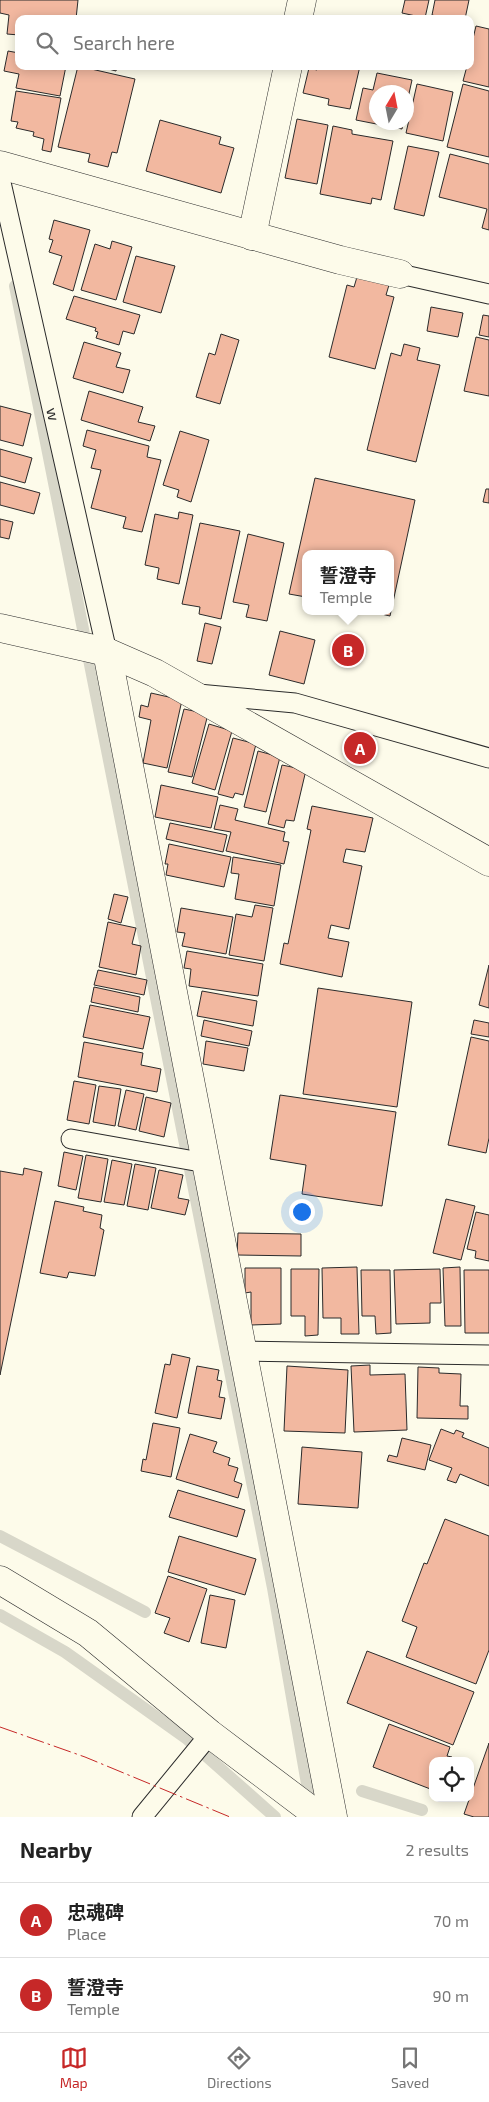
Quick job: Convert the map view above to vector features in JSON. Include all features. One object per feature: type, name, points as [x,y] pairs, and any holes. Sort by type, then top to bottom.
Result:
[{"type":"street","points":[[299,15],[302,0]]},
{"type":"street","points":[[252,236],[287,70]]},
{"type":"street","points":[[0,166],[340,260],[400,274]]},
{"type":"street","points":[[0,628],[107,652],[155,673],[489,862]]},
{"type":"street","points":[[107,652],[333,1817]]},
{"type":"street","points":[[0,1580],[88,1633],[210,1734],[320,1817]]},
{"type":"lane","name":"w","points":[[0,178],[107,652]]},
{"type":"lane","points":[[400,274],[489,294]]},
{"type":"lane","points":[[190,693],[295,703],[489,758]]},
{"type":"lane","points":[[71,1139],[206,1163]]},
{"type":"lane","points":[[242,1351],[489,1355]]},
{"type":"lane","points":[[142,1817],[210,1734]]},
{"type":"building","points":[[0,0],[78,0],[76,15],[15,15],[15,35],[7,34],[9,15],[0,13]]},
{"type":"building","points":[[405,0],[429,0],[426,15],[402,13]]},
{"type":"building","points":[[435,0],[469,0],[466,15],[432,15]]},
{"type":"building","points":[[476,26],[489,29],[489,87],[463,81],[466,70],[474,70],[474,34]]},
{"type":"building","points":[[8,51],[15,52],[15,70],[65,70],[60,96],[16,88],[19,74],[4,71]]},
{"type":"building","points":[[77,70],[96,70],[135,79],[117,153],[112,152],[108,167],[88,162],[90,154],[58,147]]},
{"type":"building","points":[[309,70],[359,70],[350,109],[328,105],[329,99],[303,93]]},
{"type":"building","points":[[377,73],[412,80],[411,85],[374,85]]},
{"type":"building","points":[[417,84],[453,92],[443,141],[406,133],[407,130],[414,130],[414,97]]},
{"type":"building","points":[[463,84],[489,91],[489,157],[447,147]]},
{"type":"building","points":[[363,88],[369,89],[369,123],[356,120]]},
{"type":"building","points":[[16,91],[61,98],[51,152],[42,150],[44,139],[33,136],[34,132],[16,128],[18,122],[11,121]]},
{"type":"building","points":[[297,119],[328,125],[317,184],[285,178]]},
{"type":"building","points":[[160,120],[221,137],[219,144],[234,148],[221,193],[146,171]]},
{"type":"building","points":[[333,126],[352,130],[352,134],[393,141],[381,200],[372,198],[371,204],[320,194]]},
{"type":"building","points":[[408,146],[439,152],[424,216],[394,209]]},
{"type":"building","points":[[450,154],[489,164],[489,230],[482,228],[487,209],[439,197]]},
{"type":"building","points":[[54,220],[90,230],[73,291],[53,284],[62,256],[49,252],[53,240],[49,239]]},
{"type":"building","points":[[112,241],[132,247],[116,300],[81,290],[95,244],[110,249]]},
{"type":"building","points":[[136,256],[175,266],[161,313],[123,302]]},
{"type":"building","points":[[357,277],[389,285],[386,295],[394,297],[375,369],[329,357],[347,285],[354,287]]},
{"type":"building","points":[[74,296],[140,315],[134,334],[123,331],[119,345],[96,338],[98,332],[95,331],[96,328],[66,319]]},
{"type":"building","points":[[431,307],[463,313],[458,337],[427,331]]},
{"type":"building","points":[[483,315],[489,316],[489,337],[479,335]]},
{"type":"building","points":[[221,334],[239,340],[220,404],[196,397],[209,353],[215,355]]},
{"type":"building","points":[[476,337],[489,340],[489,396],[464,391]]},
{"type":"building","points":[[84,342],[121,353],[116,367],[130,370],[123,393],[73,378]]},
{"type":"building","points":[[404,344],[420,348],[417,360],[440,365],[416,462],[367,450],[391,353],[401,356]]},
{"type":"building","points":[[89,391],[143,407],[138,422],[155,426],[150,441],[81,420]]},
{"type":"building","points":[[0,406],[31,414],[23,446],[0,440]]},
{"type":"building","points":[[87,430],[149,446],[147,457],[161,460],[142,532],[123,528],[126,517],[91,508],[101,470],[91,468],[96,450],[83,446]]},
{"type":"building","points":[[180,431],[209,440],[191,502],[177,497],[179,490],[163,485]]},
{"type":"building","points":[[0,449],[32,458],[25,483],[0,476]]},
{"type":"building","points":[[315,478],[415,500],[394,597],[394,550],[302,550],[302,596],[289,594]]},
{"type":"building","points":[[0,482],[40,493],[34,514],[0,505]]},
{"type":"building","points":[[486,489],[489,489],[489,503],[483,502]]},
{"type":"building","points":[[179,512],[193,515],[179,584],[157,579],[159,568],[145,565],[155,514],[178,519]]},
{"type":"building","points":[[0,519],[13,522],[9,539],[0,537]]},
{"type":"building","points":[[200,523],[240,531],[221,619],[199,614],[200,607],[182,604]]},
{"type":"building","points":[[248,534],[284,543],[267,621],[246,617],[249,605],[233,602]]},
{"type":"building","points":[[205,623],[221,627],[212,664],[197,661]]},
{"type":"building","points":[[280,631],[315,640],[304,684],[269,675]]},
{"type":"building","points":[[151,693],[182,700],[167,768],[143,763],[151,720],[139,717],[141,705],[148,707]]},
{"type":"building","points":[[184,709],[208,714],[192,777],[168,772]]},
{"type":"building","points":[[209,724],[232,731],[215,790],[192,783]]},
{"type":"building","points":[[233,738],[256,744],[243,795],[235,793],[233,798],[218,794]]},
{"type":"building","points":[[258,751],[280,757],[266,812],[244,807]]},
{"type":"building","points":[[282,765],[306,770],[294,821],[286,820],[284,828],[268,824]]},
{"type":"building","points":[[161,785],[218,797],[211,828],[155,817]]},
{"type":"building","points":[[220,805],[238,809],[235,820],[285,832],[283,841],[289,842],[284,864],[226,851],[231,832],[214,829]]},
{"type":"building","points":[[312,806],[373,818],[365,852],[346,849],[343,862],[362,866],[349,929],[331,925],[328,938],[349,942],[342,977],[280,964],[284,943],[288,944],[311,830],[307,829]]},
{"type":"building","points":[[170,823],[227,835],[223,852],[166,839]]},
{"type":"building","points":[[169,844],[231,857],[224,887],[166,875],[168,864],[165,864]]},
{"type":"building","points":[[233,857],[281,865],[274,906],[235,899],[239,874],[231,873]]},
{"type":"building","points":[[114,894],[128,897],[121,923],[108,919]]},
{"type":"building","points":[[255,905],[273,908],[264,961],[229,955],[236,914],[252,917]]},
{"type":"building","points":[[181,908],[233,917],[226,954],[182,946],[185,933],[177,932]]},
{"type":"building","points":[[108,922],[136,928],[132,944],[141,946],[136,975],[99,967]]},
{"type":"building","points":[[187,951],[263,964],[258,996],[189,986],[191,969],[184,968]]},
{"type":"building","points":[[489,965],[489,1008],[479,1005]]},
{"type":"building","points":[[98,970],[147,980],[144,995],[94,985]]},
{"type":"building","points":[[94,987],[140,997],[138,1012],[91,1002]]},
{"type":"building","points":[[318,988],[412,1002],[397,1107],[303,1094]]},
{"type":"building","points":[[202,991],[257,1001],[253,1026],[197,1016]]},
{"type":"building","points":[[90,1005],[150,1017],[143,1049],[83,1037]]},
{"type":"building","points":[[204,1020],[252,1031],[249,1046],[201,1036]]},
{"type":"building","points":[[474,1020],[489,1023],[489,1037],[471,1034]]},
{"type":"building","points":[[471,1037],[489,1041],[489,1138],[486,1153],[448,1145]]},
{"type":"building","points":[[206,1041],[248,1048],[244,1071],[203,1064]]},
{"type":"building","points":[[84,1042],[143,1053],[141,1065],[161,1069],[157,1092],[78,1077]]},
{"type":"building","points":[[74,1081],[96,1085],[89,1124],[67,1120]]},
{"type":"building","points":[[99,1086],[121,1089],[115,1126],[93,1122]]},
{"type":"building","points":[[126,1090],[144,1094],[136,1130],[118,1126]]},
{"type":"building","points":[[280,1095],[396,1112],[382,1206],[302,1194],[306,1165],[270,1159]]},
{"type":"building","points":[[146,1097],[171,1103],[164,1137],[139,1131]]},
{"type":"building","points":[[64,1152],[83,1156],[76,1190],[58,1186]]},
{"type":"building","points":[[86,1155],[108,1159],[101,1202],[78,1198]]},
{"type":"building","points":[[112,1160],[132,1164],[124,1205],[104,1202]]},
{"type":"building","points":[[135,1164],[156,1168],[148,1210],[127,1206]]},
{"type":"building","points":[[24,1168],[42,1172],[0,1375],[0,1171],[23,1175]]},
{"type":"building","points":[[159,1170],[183,1175],[178,1198],[189,1200],[185,1215],[151,1208]]},
{"type":"building","points":[[446,1199],[475,1206],[461,1260],[433,1253]]},
{"type":"building","points":[[55,1201],[84,1207],[83,1211],[102,1215],[100,1228],[104,1230],[95,1276],[69,1272],[67,1278],[40,1273]]},
{"type":"building","points":[[476,1212],[489,1215],[489,1261],[475,1258],[476,1251],[467,1249]]},
{"type":"building","points":[[238,1233],[301,1234],[301,1256],[237,1255]]},
{"type":"building","points":[[357,1267],[359,1334],[341,1334],[341,1318],[323,1318],[322,1268]]},
{"type":"building","points":[[460,1267],[461,1326],[445,1326],[443,1268]]},
{"type":"building","points":[[245,1268],[281,1268],[281,1324],[251,1325],[251,1292],[245,1293]]},
{"type":"building","points":[[291,1269],[319,1269],[318,1335],[305,1336],[305,1316],[291,1316]]},
{"type":"building","points":[[440,1269],[441,1303],[430,1303],[430,1323],[396,1324],[394,1270]]},
{"type":"building","points":[[361,1270],[390,1270],[391,1333],[376,1334],[375,1316],[362,1316]]},
{"type":"building","points":[[464,1270],[489,1270],[489,1333],[465,1333]]},
{"type":"building","points":[[172,1354],[190,1358],[177,1418],[155,1413],[165,1364],[170,1365]]},
{"type":"building","points":[[370,1365],[370,1375],[405,1374],[407,1430],[354,1432],[351,1366]]},
{"type":"building","points":[[197,1366],[219,1370],[217,1380],[222,1381],[219,1397],[225,1398],[221,1419],[188,1413]]},
{"type":"building","points":[[287,1366],[348,1370],[345,1433],[284,1431]]},
{"type":"building","points":[[418,1367],[439,1368],[439,1373],[461,1374],[460,1406],[468,1406],[468,1419],[417,1418]]},
{"type":"building","points":[[153,1423],[180,1428],[171,1477],[141,1471],[143,1459],[146,1460]]},
{"type":"building","points":[[441,1429],[454,1434],[456,1430],[464,1433],[462,1437],[489,1448],[489,1486],[460,1474],[456,1483],[447,1480],[452,1468],[429,1460]]},
{"type":"building","points":[[190,1434],[217,1442],[213,1452],[230,1458],[228,1465],[238,1468],[234,1481],[242,1484],[238,1498],[176,1479]]},
{"type":"building","points":[[402,1438],[431,1445],[425,1470],[387,1461],[389,1455],[397,1457]]},
{"type":"building","points":[[302,1447],[362,1452],[358,1508],[298,1504]]},
{"type":"building","points":[[178,1490],[245,1510],[237,1537],[169,1517]]},
{"type":"building","points":[[445,1519],[489,1536],[489,1650],[476,1684],[406,1657],[417,1627],[402,1621],[424,1563],[427,1564]]},
{"type":"building","points":[[179,1536],[256,1559],[245,1595],[168,1572]]},
{"type":"building","points":[[168,1576],[207,1589],[189,1642],[164,1633],[170,1618],[155,1613]]},
{"type":"building","points":[[210,1595],[235,1600],[226,1648],[201,1643]]},
{"type":"building","points":[[367,1651],[474,1692],[453,1745],[347,1703]]},
{"type":"building","points":[[389,1724],[450,1747],[447,1756],[452,1757],[429,1757],[429,1788],[373,1767]]},
{"type":"building","points":[[489,1743],[489,1817],[474,1817],[464,1814],[468,1802],[474,1802],[474,1786]]},
{"type":"waterway","points":[[15,286],[273,1588],[311,1807]]},
{"type":"waterway","points":[[0,1536],[145,1612]]},
{"type":"waterway","points":[[0,1615],[65,1652],[186,1738],[275,1817]]},
{"type":"waterway","points":[[362,1791],[422,1810]]},
{"type":"power","points":[[0,1727],[85,1757],[230,1817]]},
{"type":"place","name":"誓澄寺","points":[[348,650]]},
{"type":"place","name":"忠魂碑","points":[[360,748]]}]
